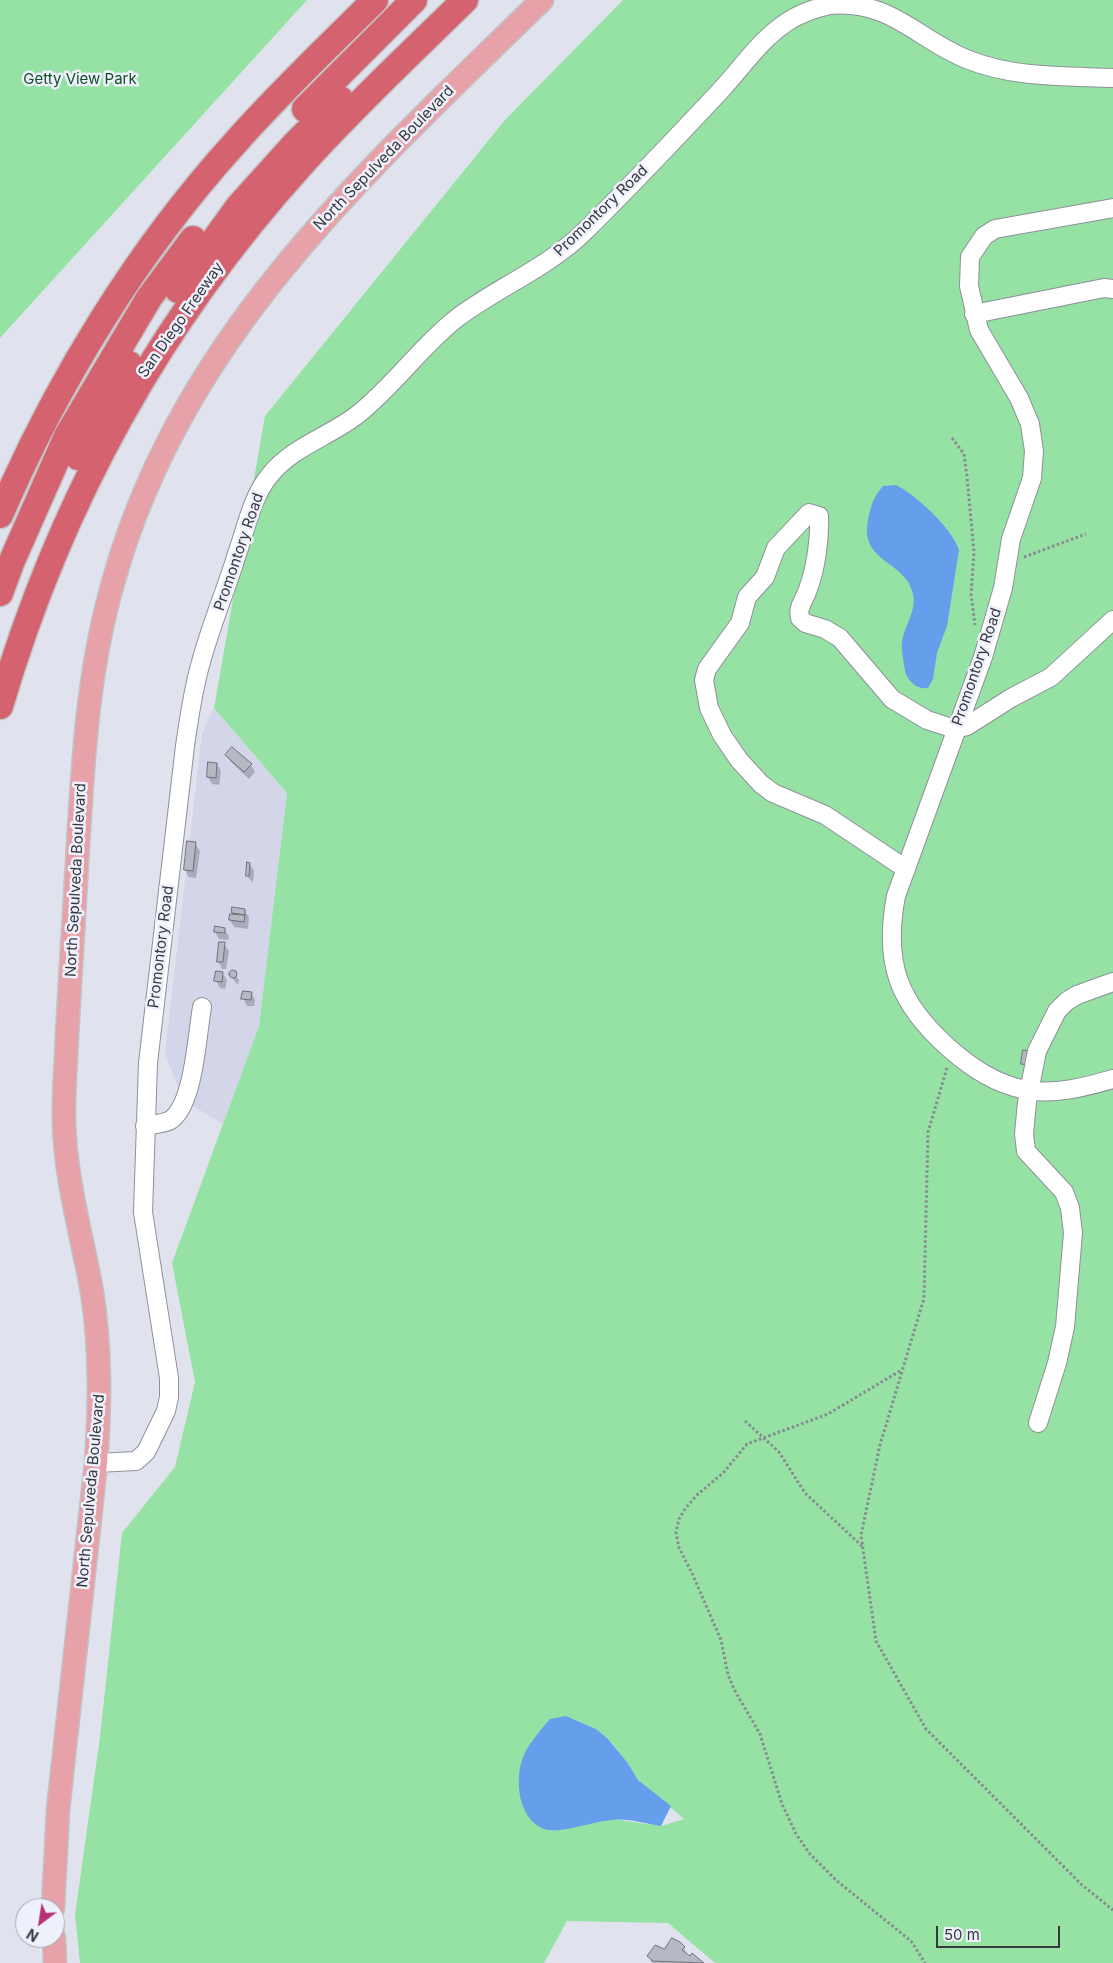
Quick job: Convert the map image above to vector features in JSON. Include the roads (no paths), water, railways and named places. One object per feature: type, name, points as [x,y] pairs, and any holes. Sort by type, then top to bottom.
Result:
[{"type":"highway","points":[[0,515],[19,470],[94,334],[178,212],[236,142],[375,0]]},
{"type":"highway","points":[[0,593],[11,563],[67,436],[149,298],[254,162],[414,0]]},
{"type":"highway","points":[[0,644],[26,572],[57,501],[101,409],[147,335],[239,206],[294,145],[440,0]]},
{"type":"highway","name":"San Diego Freeway","points":[[0,706],[28,616],[51,558],[103,445],[161,346],[233,245],[302,164],[465,0]]},
{"type":"main road","name":"North Sepulveda Boulevard","points":[[54,1898],[58,1810],[96,1463],[100,1406],[97,1326],[70,1190],[64,1118],[85,746],[94,669],[111,589],[140,501],[161,456],[204,378],[254,305],[307,239],[362,177],[542,0]]},
{"type":"main road","points":[[54,1948],[55,1963]]},
{"type":"street","name":"Promontory Road","points":[[96,1463],[136,1461],[146,1452],[157,1432],[169,1397],[169,1378],[143,1212],[148,1063],[185,746],[193,695],[202,659],[248,524],[260,490],[269,475],[290,456],[339,428],[381,394],[407,365],[456,319],[551,258],[581,234],[723,88],[764,40],[788,22],[808,12],[828,6],[866,5],[892,14],[946,49],[983,65],[1024,74],[1113,78]]},
{"type":"street","name":"Promontory Road","points":[[1113,208],[995,229],[984,236],[970,258],[969,286],[979,330],[1019,398],[1033,436],[1032,478],[1012,539],[983,657],[896,896],[891,926],[896,965],[903,991],[915,1014],[948,1048],[982,1074],[1002,1083],[1030,1090],[1060,1090],[1085,1087],[1113,1079]]},
{"type":"street","points":[[974,314],[1104,288],[1113,289]]},
{"type":"street","points":[[906,870],[825,815],[773,793],[761,784],[739,760],[722,734],[709,708],[704,680],[712,659],[740,623],[747,597],[765,577],[776,548],[809,513],[819,516],[808,590],[800,608],[800,618],[806,623],[825,629],[840,638],[872,677],[898,703],[927,720],[956,729],[967,726],[1010,698],[1051,677],[1113,620]]},
{"type":"street","points":[[1038,1423],[1057,1363],[1065,1327],[1073,1233],[1070,1208],[1064,1192],[1053,1178],[1034,1162],[1026,1151],[1024,1134],[1030,1090],[1038,1051],[1057,1011],[1067,1001],[1077,995],[1113,982]]},
{"type":"street","points":[[145,1126],[171,1120],[183,1105],[202,1007]]},
{"type":"water","points":[[896,485],[923,504],[941,522],[955,541],[959,550],[947,626],[937,653],[933,679],[928,688],[921,688],[913,684],[909,680],[904,667],[902,642],[914,600],[909,583],[902,574],[876,553],[870,545],[867,534],[870,510],[877,494],[883,486]]},
{"type":"water","points":[[566,1716],[596,1729],[607,1738],[627,1762],[638,1780],[671,1806],[661,1826],[630,1820],[618,1820],[548,1830],[531,1820],[525,1812],[519,1791],[520,1770],[524,1754],[550,1719]]},
{"type":"park label","name":"Getty View Park","points":[[80,79]]}]
